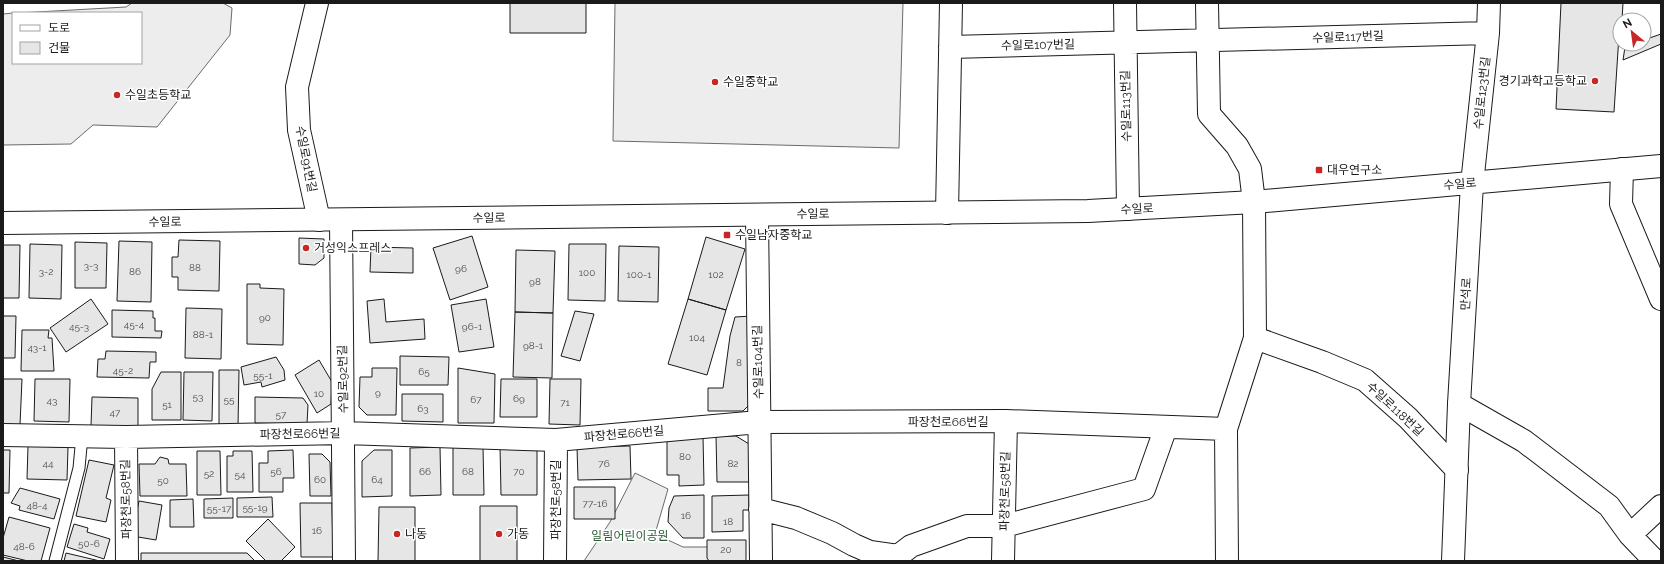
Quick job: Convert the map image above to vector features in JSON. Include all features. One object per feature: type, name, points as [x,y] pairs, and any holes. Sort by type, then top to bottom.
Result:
[{"type":"street","name":"수일로91번길","points":[[317,3],[297,87],[299,130],[319,220]]},
{"type":"street","points":[[947,213],[951,3]]},
{"type":"street","name":"수일로113번길","points":[[1125,3],[1128,209]]},
{"type":"street","points":[[1207,3],[1209,114],[1236,146],[1250,170],[1254,202],[1255,338],[1226,429],[1227,561]]},
{"type":"street","name":"수일로123번길","points":[[1472,184],[1488,33],[1488,3]]},
{"type":"street","name":"수일로117번길","points":[[1126,42],[1488,33]]},
{"type":"street","name":"수일로107번길","points":[[950,47],[1126,42]]},
{"type":"street","name":"수일로","points":[[3,223],[947,213],[1128,209],[1254,202],[1472,184],[1661,166]]},
{"type":"street","points":[[1622,169],[1621,204],[1661,299]]},
{"type":"street","name":"만석로","points":[[1453,561],[1459,404],[1472,184]]},
{"type":"street","name":"수일로104번길","points":[[757,215],[761,561]]},
{"type":"street","name":"수일로92번길","points":[[341,220],[344,561]]},
{"type":"street","name":"수일로118번길","points":[[1255,338],[1322,362],[1364,380],[1408,418],[1457,470]]},
{"type":"street","points":[[1459,404],[1524,441],[1577,480],[1609,506],[1630,535],[1655,561]]},
{"type":"street","name":"파장천로66번길","points":[[3,435],[126,437],[344,433],[556,440],[759,422],[1006,421],[1226,429]]},
{"type":"street","name":"파장천로58번길","points":[[1003,561],[1006,421]]},
{"type":"street","points":[[760,509],[796,518],[832,533],[870,552],[899,558],[911,546],[967,526],[1004,526],[1144,489],[1166,427]]},
{"type":"street","name":"파장천로58번길","points":[[126,437],[127,561]]},
{"type":"street","name":"파장천로58번길","points":[[556,440],[556,561]]},
{"type":"street","points":[[1630,535],[1661,506]]},
{"type":"lane","points":[[55,561],[79,468],[82,436]]},
{"type":"shaded area","points":[[132,3],[223,3],[232,8],[230,35],[157,127],[93,125],[71,144],[3,145],[3,14],[12,13],[12,64],[142,64],[142,12],[36,12],[126,7]]},
{"type":"shaded area","points":[[615,3],[903,3],[899,148],[613,141]]},
{"type":"shaded area","name":"일림어린이공원","points":[[635,473],[668,489],[655,534],[683,547],[745,547],[745,561],[584,561],[610,522]]},
{"type":"building","points":[[510,3],[586,3],[586,33],[510,33]]},
{"type":"building","points":[[1561,3],[1623,3],[1622,12],[1612,12],[1612,52],[1618,52],[1614,112],[1556,109]]},
{"type":"building","points":[[1661,34],[1661,44],[1652,48],[1652,37]]},
{"type":"building","points":[[1624,52],[1642,52],[1623,60]]},
{"type":"building","points":[[472,236],[488,287],[450,300],[433,248]]},
{"type":"building","points":[[706,237],[745,249],[726,310],[688,299]]},
{"type":"building","points":[[299,238],[324,239],[324,258],[315,265],[299,264]]},
{"type":"building","points":[[179,240],[220,241],[219,291],[178,290],[178,277],[172,277],[172,257],[178,257]]},
{"type":"building","points":[[119,241],[152,242],[151,302],[117,301]]},
{"type":"building","points":[[75,242],[107,243],[106,288],[75,288]]},
{"type":"building","points":[[30,244],[62,245],[61,299],[29,298]]},
{"type":"building","points":[[569,244],[606,244],[605,301],[568,300]]},
{"type":"building","points":[[3,245],[20,245],[19,298],[3,298]]},
{"type":"building","points":[[619,246],[659,247],[658,302],[618,301]]},
{"type":"building","points":[[371,247],[413,248],[413,273],[370,272]]},
{"type":"building","points":[[516,250],[555,251],[553,313],[515,312]]},
{"type":"building","points":[[247,284],[260,284],[260,288],[284,289],[283,345],[247,344]]},
{"type":"building","points":[[91,299],[108,324],[66,352],[50,328]]},
{"type":"building","points":[[384,299],[386,322],[424,319],[425,339],[370,343],[367,301]]},
{"type":"building","points":[[486,299],[494,347],[459,352],[451,305]]},
{"type":"building","points":[[688,299],[726,310],[707,375],[668,364]]},
{"type":"building","points":[[186,308],[222,309],[221,359],[185,358]]},
{"type":"building","points":[[112,310],[153,311],[153,318],[155,318],[155,331],[162,331],[161,338],[112,337]]},
{"type":"building","points":[[575,311],[594,314],[580,361],[561,356]]},
{"type":"building","points":[[515,312],[553,313],[552,378],[513,377]]},
{"type":"building","points":[[3,316],[16,316],[15,358],[3,358]]},
{"type":"building","points":[[752,316],[753,401],[743,411],[708,411],[708,388],[723,388],[730,336],[735,317]]},
{"type":"building","points":[[22,330],[49,330],[48,338],[52,338],[54,371],[21,371]]},
{"type":"building","points":[[106,351],[156,352],[156,362],[150,362],[149,378],[97,377],[98,359],[105,359]]},
{"type":"building","points":[[400,356],[449,357],[448,385],[400,385]]},
{"type":"building","points":[[276,357],[284,370],[285,380],[262,387],[261,382],[244,385],[241,367]]},
{"type":"building","points":[[319,360],[332,382],[331,404],[317,413],[295,375]]},
{"type":"building","points":[[372,368],[397,368],[396,415],[367,415],[359,407],[360,377],[372,377]]},
{"type":"building","points":[[458,368],[495,374],[494,423],[458,423]]},
{"type":"building","points":[[219,370],[239,370],[238,427],[219,427]]},
{"type":"building","points":[[161,372],[181,372],[181,420],[152,420],[152,389]]},
{"type":"building","points":[[184,372],[213,372],[212,421],[183,420]]},
{"type":"building","points":[[3,379],[22,379],[20,425],[3,425]]},
{"type":"building","points":[[35,379],[70,379],[69,422],[34,421]]},
{"type":"building","points":[[501,379],[537,379],[537,417],[500,417]]},
{"type":"building","points":[[550,379],[581,379],[580,425],[549,424]]},
{"type":"building","points":[[402,394],[443,394],[443,422],[402,421]]},
{"type":"building","points":[[92,397],[138,398],[138,427],[91,426]]},
{"type":"building","points":[[255,397],[303,398],[308,405],[307,424],[255,423]]},
{"type":"building","points":[[703,436],[704,485],[679,486],[679,475],[667,475],[667,437]]},
{"type":"building","points":[[716,436],[736,436],[749,444],[749,482],[717,482]]},
{"type":"building","points":[[28,446],[68,447],[67,480],[27,479]]},
{"type":"building","points":[[500,446],[537,446],[537,495],[501,495]]},
{"type":"building","points":[[630,446],[631,479],[578,480],[577,447]]},
{"type":"building","points":[[440,447],[441,495],[410,496],[410,448]]},
{"type":"building","points":[[453,447],[483,447],[484,495],[453,495]]},
{"type":"building","points":[[3,450],[10,450],[9,493],[3,493]]},
{"type":"building","points":[[293,450],[294,478],[283,478],[283,492],[259,492],[259,463],[268,463],[268,451]]},
{"type":"building","points":[[374,450],[392,450],[392,496],[362,497],[362,461]]},
{"type":"building","points":[[197,451],[220,451],[221,495],[197,495]]},
{"type":"building","points":[[233,451],[252,451],[253,492],[227,492],[227,456],[233,456]]},
{"type":"building","points":[[309,454],[322,454],[330,462],[331,496],[310,496]]},
{"type":"building","points":[[160,457],[168,459],[169,464],[186,464],[187,496],[140,496],[139,464],[155,464]]},
{"type":"building","points":[[89,460],[114,465],[106,498],[111,500],[106,522],[76,516]]},
{"type":"building","points":[[574,487],[615,487],[615,519],[574,519]]},
{"type":"building","points":[[20,488],[60,499],[54,519],[19,510],[20,506],[11,503]]},
{"type":"building","points":[[704,495],[704,538],[683,538],[668,522],[669,508],[674,496]]},
{"type":"building","points":[[749,495],[749,510],[743,510],[743,531],[712,532],[712,496]]},
{"type":"building","points":[[272,497],[273,517],[237,517],[237,498]]},
{"type":"building","points":[[233,498],[233,518],[204,518],[204,499]]},
{"type":"building","points":[[193,499],[194,527],[170,527],[170,500]]},
{"type":"building","points":[[139,501],[162,505],[156,540],[132,536]]},
{"type":"building","points":[[300,503],[332,503],[333,557],[301,557]]},
{"type":"building","name":"가동","points":[[480,506],[517,506],[517,561],[480,561]]},
{"type":"building","name":"나동","points":[[379,507],[415,507],[415,561],[378,561]]},
{"type":"building","points":[[9,517],[50,528],[41,561],[28,561],[3,555],[3,538]]},
{"type":"building","points":[[268,519],[295,547],[281,561],[266,561],[246,541]]},
{"type":"building","points":[[74,524],[88,528],[87,532],[110,539],[104,559],[67,547]]},
{"type":"building","points":[[707,540],[746,540],[746,561],[709,561],[707,558]]},
{"type":"building","points":[[66,553],[100,561],[64,561]]},
{"type":"building","points":[[141,553],[247,553],[255,561],[141,561]]},
{"type":"building","points":[[3,557],[19,561],[3,561]]},
{"type":"place","name":"경기과학고등학교","points":[[1595,81]]},
{"type":"place","name":"수일중학교","points":[[715,82]]},
{"type":"place","name":"수일초등학교","points":[[117,95]]},
{"type":"place","name":"대우연구소","points":[[1319,170]]},
{"type":"place","name":"수일남자중학교","points":[[727,235]]},
{"type":"place","name":"거성익스프레스","points":[[306,248]]},
{"type":"place","name":"나동","points":[[397,534]]},
{"type":"place","name":"가동","points":[[499,534]]}]
